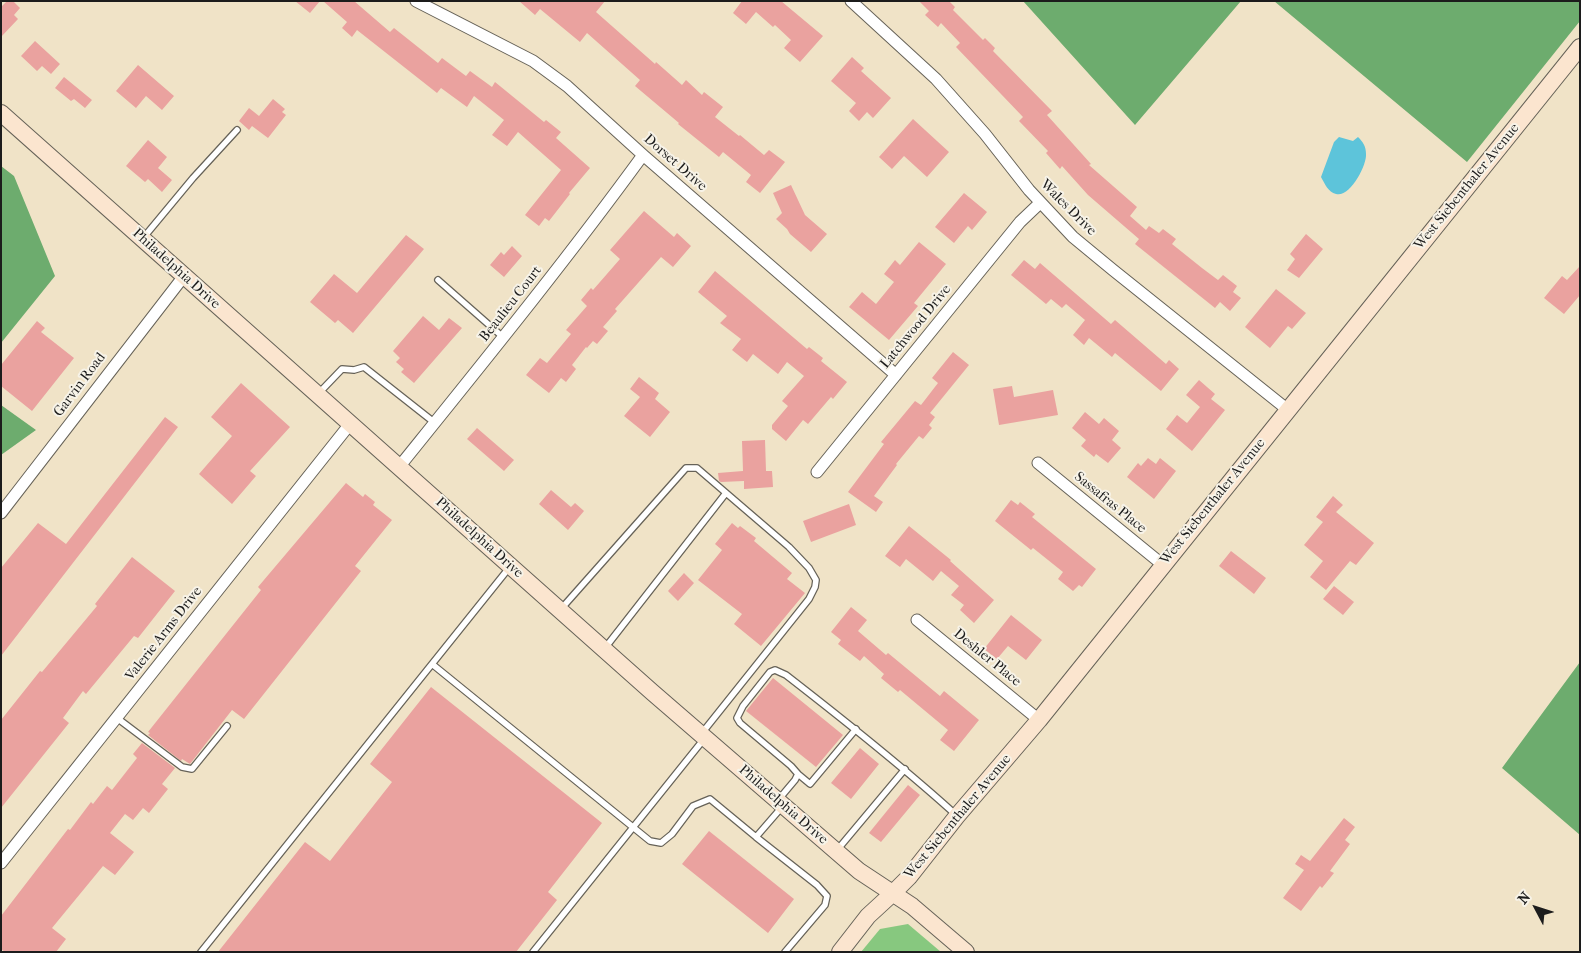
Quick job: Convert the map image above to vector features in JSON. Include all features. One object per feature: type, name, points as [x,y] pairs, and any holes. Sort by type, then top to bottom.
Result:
[{"type":"main road","name":"West Siebenthaler Avenue","points":[[840,952],[868,916],[909,877],[957,816],[1039,720],[1580,46]]},
{"type":"main road","name":"Philadelphia Drive","points":[[1,113],[603,650],[859,871],[912,906],[966,952]]},
{"type":"street","name":"Dorset Drive","points":[[416,1],[545,69],[567,86],[643,155],[896,375]]},
{"type":"street","name":"Wales Drive","points":[[851,1],[936,79],[985,134],[1040,203],[1073,236],[1288,410]]},
{"type":"street","name":"Beaulieu Court","points":[[399,468],[504,338],[643,155]]},
{"type":"street","name":"Latchwood Drive","points":[[817,472],[1020,222],[1040,203]]},
{"type":"street","name":"Garvin Road","points":[[1,513],[184,276]]},
{"type":"street","name":"Valerie Arms Drive","points":[[1,863],[350,424]]},
{"type":"street","name":"Sassafras Place","points":[[1038,463],[1163,566]]},
{"type":"street","name":"Deshler Place","points":[[917,620],[1039,720]]},
{"type":"lane","points":[[142,239],[193,178],[237,130]]},
{"type":"lane","points":[[438,280],[504,338]]},
{"type":"lane","points":[[317,395],[342,369],[354,370],[364,367],[435,423]]},
{"type":"lane","points":[[533,952],[633,828],[808,599],[815,587],[816,580],[809,568],[789,547],[697,468],[686,468],[560,611]]},
{"type":"lane","points":[[603,650],[726,493]]},
{"type":"lane","points":[[201,952],[510,567]]},
{"type":"lane","points":[[432,664],[650,841],[661,843],[672,834],[693,806],[710,799],[817,885],[827,896],[825,905],[785,952]]},
{"type":"lane","points":[[856,729],[810,784],[740,723],[737,718],[742,706],[770,672],[781,671],[856,729],[905,769],[957,816]]},
{"type":"lane","points":[[117,718],[182,767],[192,769],[227,726]]},
{"type":"lane","points":[[836,851],[905,769]]},
{"type":"lane","points":[[756,837],[798,774]]},
{"type":"green space","points":[[1023,1],[1241,1],[1135,125]]},
{"type":"green space","points":[[1274,1],[1580,1],[1580,21],[1467,162]]},
{"type":"green space","points":[[1,166],[14,176],[55,276],[1,343]]},
{"type":"green space","points":[[1,405],[36,430],[1,455]]},
{"type":"green space","points":[[1580,662],[1580,835],[1502,768]]},
{"type":"green space","points":[[908,924],[941,952],[861,952],[880,929]]},
{"type":"water","points":[[1339,137],[1353,141],[1358,137],[1364,144],[1366,159],[1361,173],[1352,186],[1341,194],[1336,194],[1329,190],[1321,177],[1334,142]]},
{"type":"building","points":[[7,1],[13,1],[20,8],[14,15],[18,19],[1,37],[1,7]]},
{"type":"building","points":[[295,1],[320,1],[310,13]]},
{"type":"building","points":[[323,1],[354,1],[390,32],[394,28],[438,63],[442,58],[466,76],[470,71],[492,87],[495,82],[544,122],[546,120],[561,132],[556,138],[590,168],[549,221],[545,218],[539,226],[525,215],[561,170],[518,132],[507,146],[492,135],[504,120],[474,96],[467,107],[441,88],[437,93],[357,30],[352,37],[342,28],[347,22]]},
{"type":"building","points":[[519,1],[605,1],[596,12],[682,85],[686,80],[702,95],[704,92],[723,107],[715,117],[764,155],[769,150],[785,162],[760,193],[746,182],[751,175],[723,152],[719,157],[678,124],[635,86],[640,80],[587,33],[580,42],[540,9],[535,15]]},
{"type":"building","points":[[742,1],[781,1],[823,36],[800,62],[784,48],[791,40],[775,25],[773,27],[756,12],[746,24],[733,13]]},
{"type":"building","points":[[919,1],[949,1],[955,7],[953,10],[983,40],[985,38],[995,48],[993,51],[1052,111],[1047,115],[1091,164],[1089,165],[1137,207],[1130,216],[1146,230],[1149,226],[1159,233],[1163,229],[1176,239],[1172,244],[1202,268],[1218,280],[1223,275],[1237,286],[1233,292],[1241,298],[1230,311],[1220,302],[1215,308],[1135,244],[1139,239],[1088,195],[1062,166],[1060,169],[1046,153],[1048,151],[1019,121],[1023,117],[956,47],[960,43],[941,23],[938,27],[925,15],[929,11]]},
{"type":"building","points":[[35,41],[60,64],[51,74],[42,66],[37,71],[21,56]]},
{"type":"building","points":[[852,57],[864,68],[861,71],[891,98],[873,118],[867,112],[859,121],[849,111],[856,103],[831,81]]},
{"type":"building","points":[[138,65],[174,96],[162,110],[146,96],[136,108],[116,91]]},
{"type":"building","points":[[64,77],[92,100],[85,108],[74,99],[71,101],[55,88]]},
{"type":"building","points":[[273,99],[285,109],[282,112],[286,115],[268,138],[252,126],[249,130],[239,121],[249,108],[259,116]]},
{"type":"building","points":[[913,119],[949,152],[927,177],[904,156],[892,169],[879,157]]},
{"type":"building","points":[[148,140],[167,157],[158,168],[172,180],[162,192],[148,179],[145,182],[126,166]]},
{"type":"building","points":[[791,185],[805,215],[827,234],[811,252],[776,219],[782,213],[773,193]]},
{"type":"building","points":[[964,193],[987,212],[972,230],[968,226],[954,243],[935,227]]},
{"type":"building","points":[[644,211],[674,237],[677,233],[691,246],[673,267],[661,257],[615,309],[617,311],[603,327],[608,331],[597,344],[593,341],[586,347],[572,365],[576,369],[566,382],[561,378],[549,393],[526,375],[540,358],[547,363],[571,334],[566,330],[587,306],[581,300],[591,288],[593,290],[620,259],[610,250]]},
{"type":"building","points":[[1306,234],[1323,249],[1299,278],[1287,270],[1295,259],[1290,254]]},
{"type":"building","points":[[406,235],[424,249],[353,333],[338,320],[335,323],[310,302],[334,274],[357,293]]},
{"type":"building","points":[[919,242],[946,264],[914,303],[918,306],[889,340],[849,307],[862,292],[876,304],[894,282],[884,274],[895,260],[900,265]]},
{"type":"building","points":[[512,246],[522,256],[504,277],[490,265],[501,252],[504,255]]},
{"type":"building","points":[[1024,260],[1035,269],[1040,263],[1111,324],[1115,320],[1166,364],[1169,360],[1179,369],[1161,391],[1115,353],[1112,357],[1089,338],[1084,345],[1073,335],[1085,320],[1066,304],[1062,308],[1051,299],[1046,304],[1011,275]]},
{"type":"building","points":[[1580,266],[1580,295],[1564,314],[1544,298],[1562,276],[1567,280]]},
{"type":"building","points":[[715,271],[807,349],[809,347],[823,358],[821,361],[847,382],[833,399],[831,397],[808,424],[803,420],[786,441],[772,429],[772,425],[788,406],[782,401],[804,376],[787,362],[778,374],[753,354],[747,362],[732,350],[741,339],[720,323],[727,316],[698,292]]},
{"type":"building","points":[[1276,289],[1306,313],[1292,329],[1288,326],[1270,348],[1245,327]]},
{"type":"building","points":[[423,316],[439,330],[449,318],[462,328],[414,383],[401,372],[404,369],[396,362],[400,358],[393,351]]},
{"type":"building","points":[[37,321],[45,328],[41,332],[74,358],[32,411],[1,386],[1,365]]},
{"type":"building","points":[[953,352],[969,365],[930,413],[935,417],[929,425],[932,428],[923,439],[919,436],[896,464],[874,496],[883,502],[876,512],[848,492],[884,444],[881,442],[915,401],[921,405],[938,383],[932,378]]},
{"type":"building","points":[[639,377],[659,393],[655,399],[670,412],[650,437],[624,416],[640,397],[630,389]]},
{"type":"building","points":[[1199,380],[1215,394],[1211,399],[1225,410],[1192,451],[1166,429],[1177,415],[1187,423],[1200,407],[1186,395]]},
{"type":"building","points":[[241,383],[290,427],[250,471],[256,476],[232,504],[199,474],[232,436],[211,417]]},
{"type":"building","points":[[1012,386],[1014,397],[1053,390],[1058,415],[999,425],[993,389]]},
{"type":"building","points":[[1085,412],[1099,424],[1104,418],[1119,431],[1112,440],[1121,448],[1108,463],[1096,454],[1094,457],[1081,446],[1086,440],[1072,428]]},
{"type":"building","points":[[165,417],[178,427],[1,656],[1,568],[38,523],[66,544]]},
{"type":"building","points":[[477,428],[514,460],[504,471],[467,439]]},
{"type":"building","points":[[765,440],[766,471],[772,471],[773,487],[744,489],[744,481],[719,481],[718,473],[743,471],[742,441]]},
{"type":"building","points":[[1148,458],[1156,464],[1160,458],[1176,471],[1154,499],[1127,477],[1138,463],[1141,466]]},
{"type":"building","points":[[346,483],[363,497],[365,494],[375,502],[373,505],[392,520],[355,566],[361,571],[244,719],[232,710],[190,764],[182,759],[181,761],[148,735],[150,733],[148,732],[261,590],[258,587]]},
{"type":"building","points":[[551,490],[571,507],[575,503],[584,511],[568,530],[539,504]]},
{"type":"building","points":[[1333,496],[1343,505],[1336,512],[1374,543],[1356,565],[1350,561],[1326,590],[1310,577],[1323,561],[1304,545],[1323,522],[1316,517]]},
{"type":"building","points":[[1011,500],[1018,505],[1020,502],[1035,514],[1032,517],[1096,569],[1082,587],[1079,585],[1073,591],[1058,579],[1063,572],[1033,548],[1031,550],[995,521]]},
{"type":"building","points":[[849,504],[856,525],[811,542],[803,521]]},
{"type":"building","points":[[732,523],[738,528],[740,526],[756,538],[754,541],[792,573],[787,579],[805,593],[761,646],[734,624],[742,614],[698,580],[722,550],[715,544]]},
{"type":"building","points":[[909,526],[951,560],[994,600],[974,623],[960,610],[964,605],[951,595],[959,586],[941,571],[933,581],[906,559],[900,567],[885,556]]},
{"type":"building","points":[[1231,551],[1266,578],[1254,594],[1219,566]]},
{"type":"building","points":[[132,557],[175,591],[138,638],[134,636],[86,694],[83,691],[63,718],[69,723],[1,808],[1,720],[40,671],[42,672],[97,606],[95,604]]},
{"type":"building","points":[[684,573],[694,583],[678,601],[668,591]]},
{"type":"building","points":[[1334,586],[1354,602],[1343,615],[1323,599]]},
{"type":"building","points":[[851,607],[867,620],[858,631],[940,696],[944,691],[979,720],[954,751],[940,740],[948,730],[900,690],[898,692],[881,678],[884,674],[864,656],[860,661],[838,644],[841,640],[831,632]]},
{"type":"building","points":[[1011,615],[1042,640],[1026,660],[1008,646],[997,659],[984,649]]},
{"type":"building","points":[[773,678],[843,735],[816,767],[746,711]]},
{"type":"building","points":[[431,687],[602,823],[548,892],[557,900],[516,952],[218,952],[305,842],[330,861],[392,782],[370,764]]},
{"type":"building","points":[[142,743],[175,768],[162,784],[168,789],[149,813],[143,808],[133,820],[125,814],[110,833],[134,852],[115,875],[103,866],[52,928],[66,939],[56,952],[5,952],[1,949],[1,916],[91,802],[93,804],[107,786],[112,790],[137,758],[133,754]]},
{"type":"building","points":[[860,748],[879,764],[851,799],[831,783]]},
{"type":"building","points":[[908,785],[920,795],[881,842],[869,833]]},
{"type":"building","points":[[1344,818],[1355,827],[1345,840],[1350,844],[1330,871],[1334,873],[1322,888],[1320,886],[1301,911],[1283,898],[1304,870],[1295,864],[1301,855],[1310,861]]},
{"type":"building","points":[[709,831],[794,899],[768,933],[682,864]]}]
